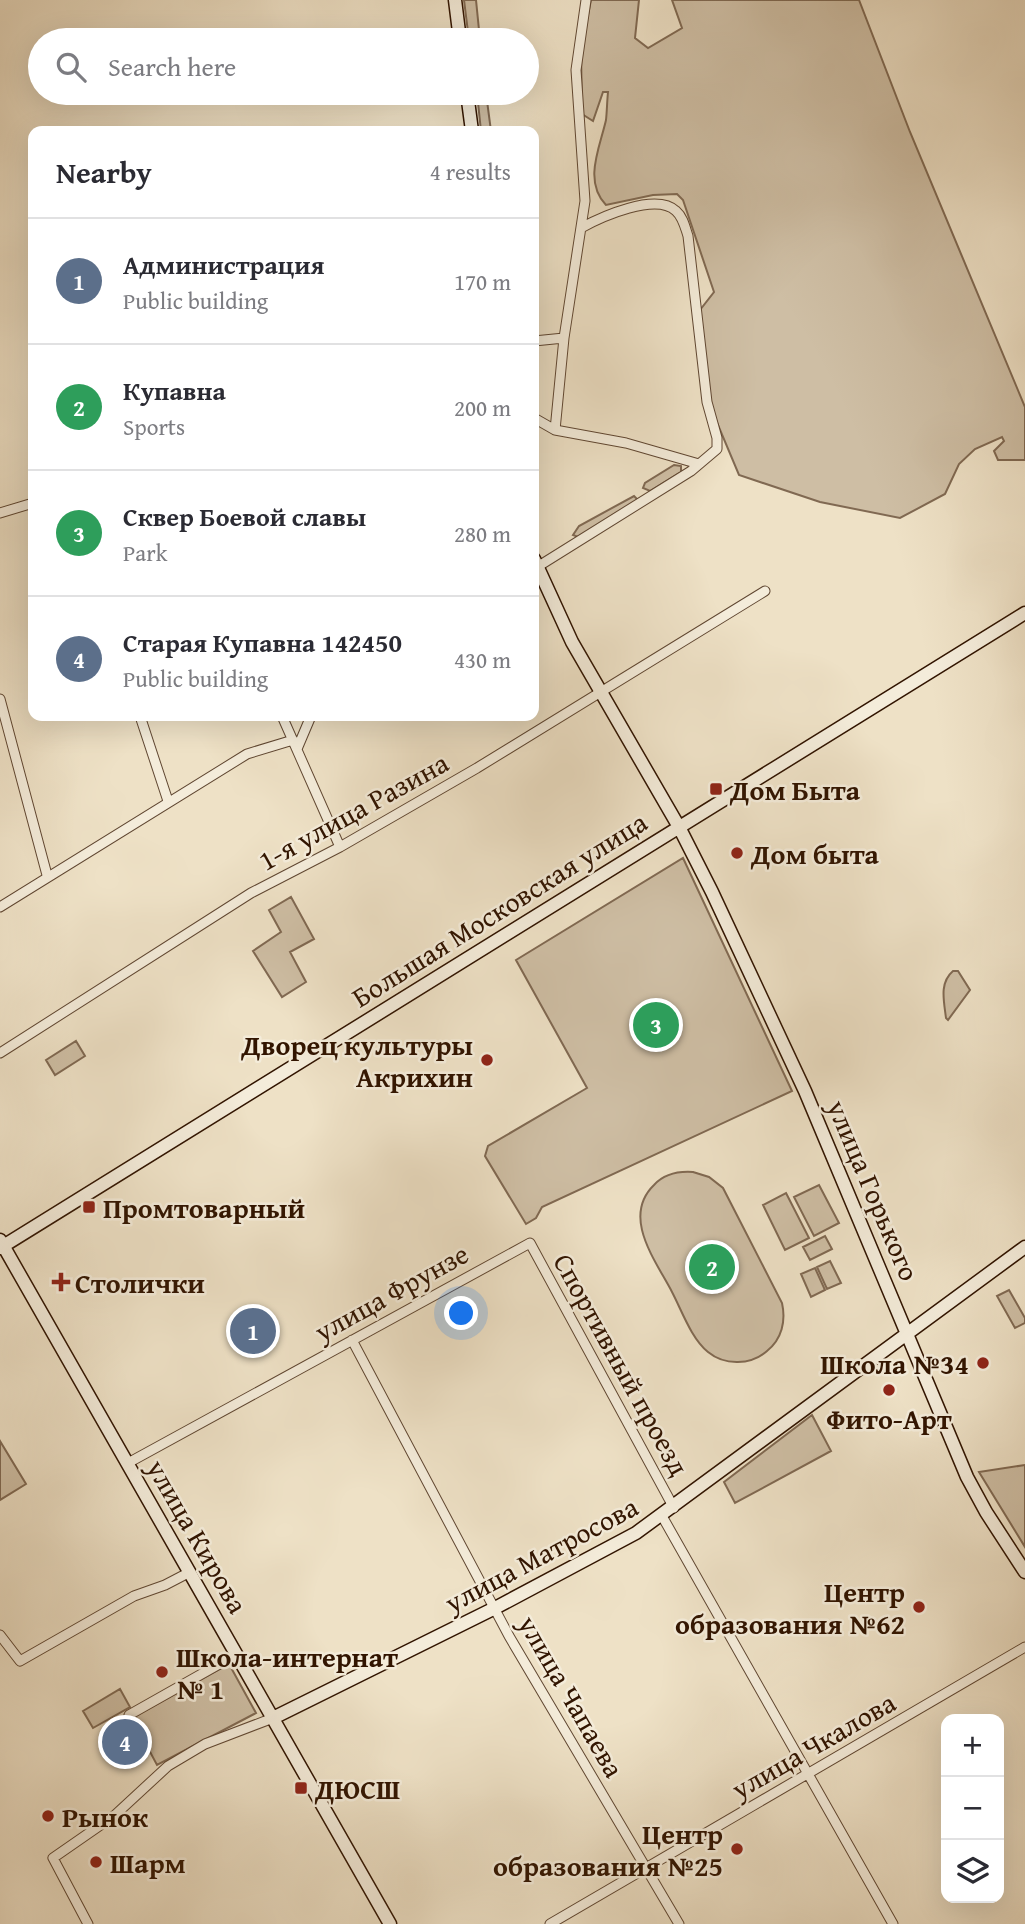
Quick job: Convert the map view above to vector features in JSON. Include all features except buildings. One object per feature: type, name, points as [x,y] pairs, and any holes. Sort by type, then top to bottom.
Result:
[{"type":"street","points":[[455,0],[458,28]]},
{"type":"street","points":[[555,430],[564,338],[585,192],[576,58],[586,0]]},
{"type":"street","points":[[469,105],[471,126]]},
{"type":"street","points":[[539,563],[699,464],[717,449],[717,438],[706,402],[688,236],[680,216],[674,208],[660,204],[606,215],[581,228]]},
{"type":"street","points":[[539,340],[564,338]]},
{"type":"street","points":[[539,421],[555,430],[626,443],[699,464]]},
{"type":"street","points":[[0,513],[28,505]]},
{"type":"street","name":"улица Горького","points":[[539,573],[601,692],[679,827],[778,1031],[975,1493],[1025,1572]]},
{"type":"street","name":"1-я улица Разина","points":[[0,1053],[251,893],[340,847],[765,591]]},
{"type":"street","name":"Большая Московская улица","points":[[1,1244],[1025,614]]},
{"type":"street","points":[[0,699],[47,875]]},
{"type":"street","points":[[142,721],[168,801]]},
{"type":"street","points":[[284,721],[340,847]]},
{"type":"street","points":[[297,749],[310,721]]},
{"type":"street","points":[[0,906],[247,754],[293,740]]},
{"type":"street","name":"улица Фрунзе","points":[[128,1463],[530,1243]]},
{"type":"street","name":"Спортивный проезд","points":[[530,1243],[674,1508]]},
{"type":"street","name":"улица Кирова","points":[[1,1244],[390,1924]]},
{"type":"street","name":"улица Матросова","points":[[88,1924],[53,1858],[115,1815],[168,1766],[214,1740],[273,1718],[598,1555],[674,1508],[1025,1247]]},
{"type":"street","name":"улица Чапаева","points":[[352,1340],[495,1608],[679,1924]]},
{"type":"street","points":[[662,1516],[893,1924]]},
{"type":"street","points":[[0,1635],[20,1661],[134,1596],[165,1585],[190,1572]]},
{"type":"street","name":"улица Чкалова","points":[[550,1924],[645,1866],[809,1774],[1025,1647]]},
{"type":"street","points":[[129,1715],[237,1654]]},
{"type":"shaded area","points":[[464,0],[476,0],[479,28],[468,28]]},
{"type":"shaded area","points":[[591,0],[639,0],[635,38],[648,48],[682,28],[672,0],[859,0],[910,132],[1025,407],[1025,460],[998,460],[994,451],[1004,441],[1002,437],[975,449],[959,464],[945,494],[900,518],[820,502],[739,475],[710,406],[700,310],[714,292],[683,200],[677,194],[653,195],[606,205],[595,185],[595,164],[606,120],[608,92],[603,92],[593,121],[582,114],[581,49]]},
{"type":"shaded area","points":[[478,105],[488,105],[490,126],[480,126]]},
{"type":"shaded area","points":[[674,465],[681,466],[681,472],[650,491],[643,488],[645,483]]},
{"type":"shaded area","points":[[634,496],[638,500],[578,537],[573,535],[579,526]]},
{"type":"shaded area","points":[[683,858],[792,1091],[542,1207],[536,1218],[526,1224],[485,1156],[488,1146],[587,1088],[516,960]]},
{"type":"shaded area","points":[[291,897],[314,939],[290,952],[306,982],[282,997],[253,951],[281,932],[269,910]]},
{"type":"shaded area","points":[[953,971],[958,971],[970,990],[948,1020],[944,1005],[944,987]]},
{"type":"shaded area","points":[[76,1041],[85,1056],[55,1075],[46,1060]]},
{"type":"shaded area","points":[[693,1172],[709,1177],[723,1188],[782,1303],[783,1323],[779,1335],[767,1351],[753,1359],[738,1362],[722,1360],[702,1346],[687,1324],[645,1239],[641,1211],[645,1198],[654,1185],[667,1176]]},
{"type":"shaded area","points":[[819,1185],[839,1223],[814,1236],[794,1197]]},
{"type":"shaded area","points":[[786,1193],[809,1238],[785,1250],[763,1205]]},
{"type":"shaded area","points":[[825,1236],[832,1249],[810,1260],[803,1247]]},
{"type":"shaded area","points":[[830,1261],[841,1283],[827,1289],[817,1267]]},
{"type":"shaded area","points":[[815,1268],[825,1290],[811,1297],[801,1274]]},
{"type":"shaded area","points":[[1009,1290],[1025,1318],[1025,1323],[1015,1328],[997,1296]]},
{"type":"shaded area","points":[[812,1415],[831,1451],[735,1503],[724,1482]]},
{"type":"shaded area","points":[[0,1441],[26,1484],[0,1500]]},
{"type":"shaded area","points":[[1025,1465],[1025,1547],[979,1472]]},
{"type":"shaded area","points":[[229,1664],[256,1713],[157,1765],[132,1718]]},
{"type":"shaded area","points":[[120,1689],[130,1707],[93,1728],[83,1711]]},
{"type":"place","name":"Дом Быта","points":[[716,789]]},
{"type":"place","name":"Дом быта","points":[[737,853]]},
{"type":"place","name":"Сквер Боевой славы","points":[[656,1025]]},
{"type":"place","name":"Дворец культуры Акрихин","points":[[487,1060]]},
{"type":"place","name":"Промтоварный","points":[[89,1207]]},
{"type":"place","name":"Купавна","points":[[712,1267]]},
{"type":"place","name":"Столички","points":[[61,1282]]},
{"type":"place","name":"Администрация","points":[[253,1331]]},
{"type":"place","name":"Школа №34","points":[[983,1363]]},
{"type":"place","name":"Фито-Арт","points":[[889,1390]]},
{"type":"place","name":"Центр образования №62","points":[[919,1607]]},
{"type":"place","name":"Школа-интернат № 1","points":[[162,1672]]},
{"type":"place","name":"Старая Купавна 142450","points":[[125,1742]]},
{"type":"place","name":"ДЮСШ","points":[[301,1788]]},
{"type":"place","name":"Рынок","points":[[48,1816]]},
{"type":"place","name":"Центр образования №25","points":[[737,1849]]},
{"type":"place","name":"Шарм","points":[[96,1862]]}]
